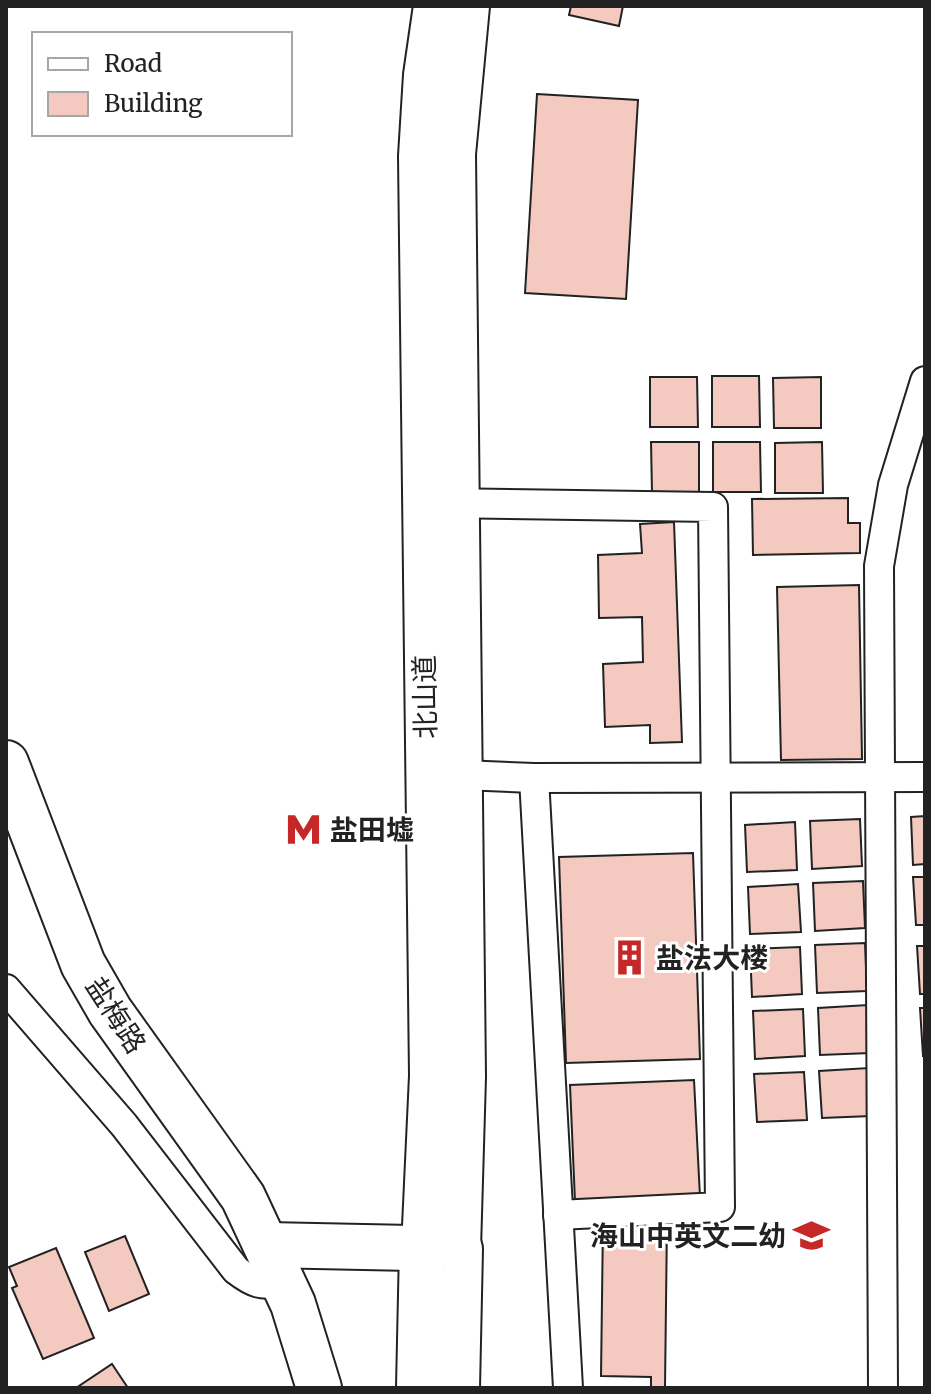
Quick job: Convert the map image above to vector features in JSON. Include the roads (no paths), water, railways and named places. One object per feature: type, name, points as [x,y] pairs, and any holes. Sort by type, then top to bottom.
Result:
[{"type":"main road","name":"北山道","points":[[419,1388],[465,1077],[462,775],[419,156],[424,75],[434,6]]},
{"type":"main road","name":"北山道","points":[[457,1388],[441,1249],[430,1076],[441,503],[455,154],[469,6]]},
{"type":"main road","name":"盐梅路","points":[[6,763],[83,964],[110,1011],[243,1197],[275,1263],[319,1388]]},
{"type":"main road","points":[[275,1263],[441,1249]]},
{"type":"street","points":[[883,1388],[879,566],[893,485],[925,381]]},
{"type":"street","points":[[441,503],[713,507],[720,1207],[558,1215]]},
{"type":"street","points":[[462,775],[717,779],[925,777]]},
{"type":"street","points":[[534,778],[568,1388]]},
{"type":"street","points":[[6,989],[124,1125],[236,1270],[252,1283],[267,1285],[275,1263]]},
{"type":"place","name":"盐田墟","points":[[304,830]]},
{"type":"place","name":"盐法大楼","points":[[630,958]]},
{"type":"place","name":"海山中英文二幼","points":[[812,1236]]}]
